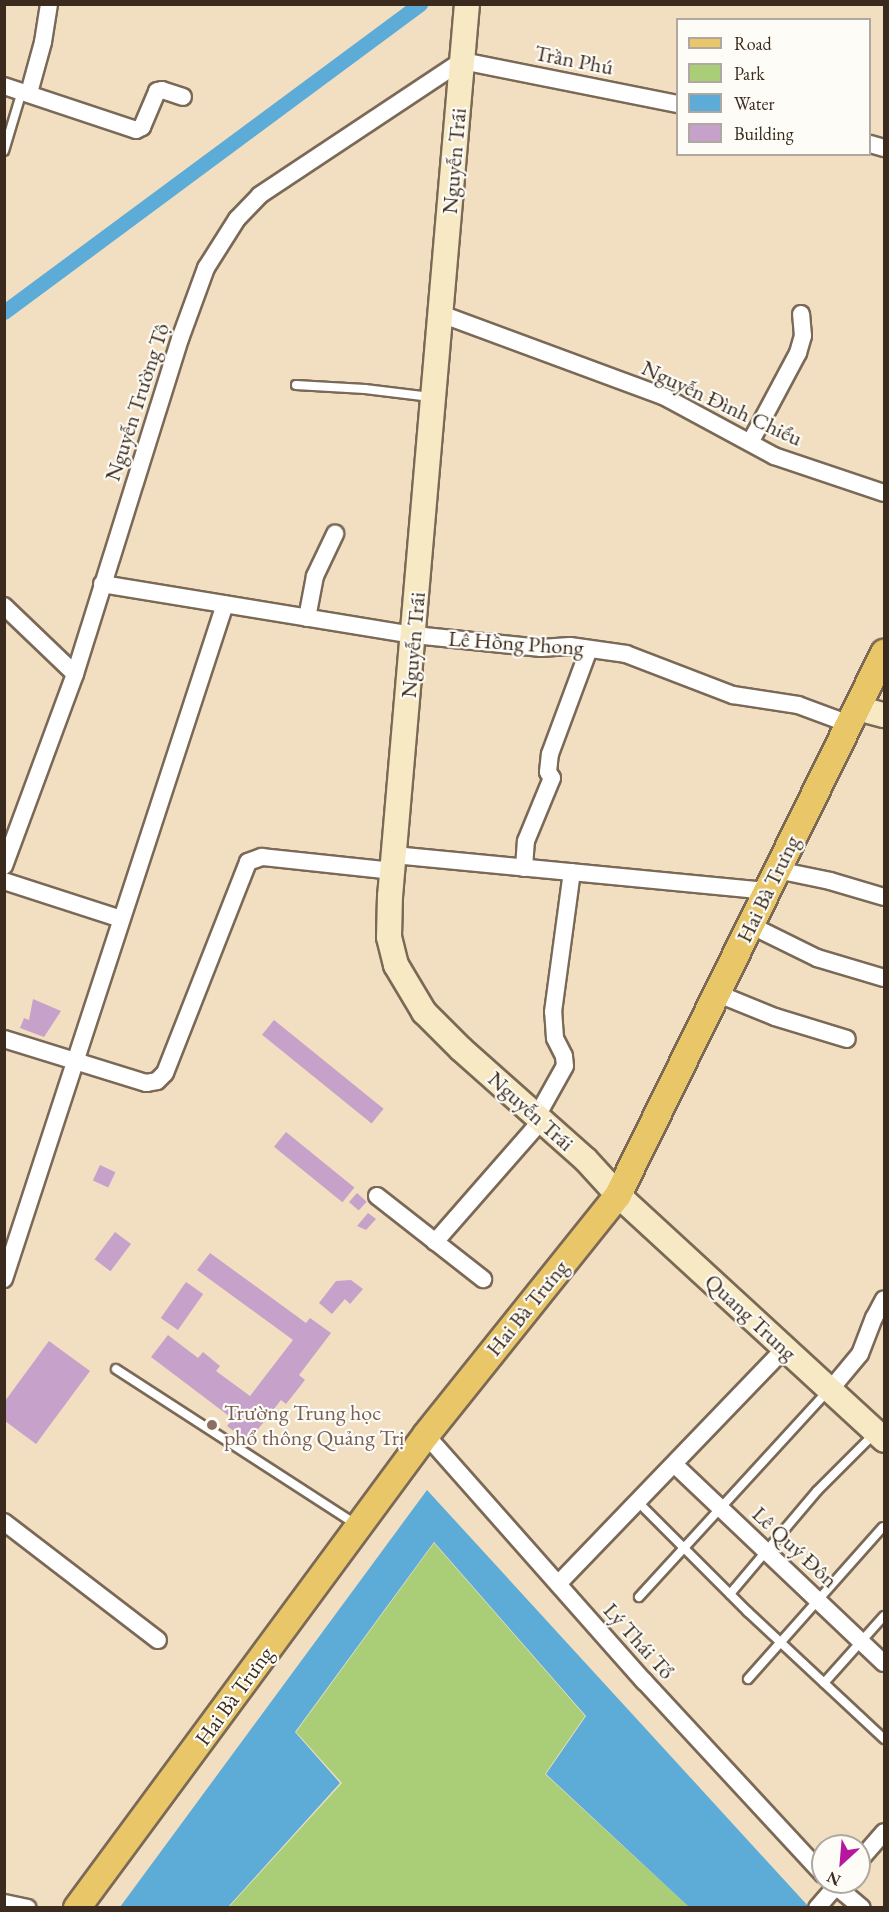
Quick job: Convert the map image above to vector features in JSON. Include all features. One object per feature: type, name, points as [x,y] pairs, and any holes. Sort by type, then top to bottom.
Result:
[{"type":"main road","name":"Hai Bà Trưng","points":[[77,1908],[426,1435],[618,1195],[885,653]]},
{"type":"street","points":[[26,92],[43,42],[49,4]]},
{"type":"street","name":"Nguyễn Trãi","points":[[467,4],[388,937],[396,965],[424,1012],[461,1049],[586,1160],[618,1195]]},
{"type":"street","name":"Trần Phú","points":[[462,61],[676,104]]},
{"type":"street","name":"Nguyễn Trường Tộ","points":[[4,866],[75,674],[180,339],[202,278],[237,219],[260,195],[462,61]]},
{"type":"street","points":[[4,86],[139,130],[157,91],[162,90],[183,97]]},
{"type":"street","name":"Nguyễn Đình Chiểu","points":[[441,314],[665,397],[703,420],[751,441],[774,456],[885,493]]},
{"type":"street","points":[[751,441],[798,353],[803,336],[801,314]]},
{"type":"street","points":[[307,618],[315,576],[335,534]]},
{"type":"street","name":"Lê Hồng Phong","points":[[102,584],[414,635],[541,648],[570,646],[626,654],[733,695],[853,716],[885,716]]},
{"type":"street","points":[[4,1279],[225,604]]},
{"type":"street","points":[[4,606],[75,674]]},
{"type":"street","points":[[524,867],[526,841],[552,778],[548,772],[550,754],[589,649]]},
{"type":"street","points":[[4,1039],[147,1083],[162,1078],[243,868],[253,858],[524,867],[572,872],[772,881],[830,881],[885,897]]},
{"type":"street","points":[[435,1242],[539,1118],[565,1066],[564,1056],[555,1038],[553,1012],[572,872]]},
{"type":"street","points":[[4,881],[121,919]]},
{"type":"street","points":[[750,925],[817,958],[885,978]]},
{"type":"street","points":[[716,993],[775,1017],[847,1040]]},
{"type":"street","name":"Quang Trung","points":[[618,1195],[880,1436]]},
{"type":"street","points":[[376,1196],[483,1279]]},
{"type":"street","points":[[830,1390],[861,1354],[874,1318],[885,1299]]},
{"type":"street","points":[[558,1584],[785,1348]]},
{"type":"street","name":"Lý Thái Tổ","points":[[426,1435],[644,1682],[811,1861]]},
{"type":"street","name":"Lê Quý Đôn","points":[[674,1464],[885,1662]]},
{"type":"street","points":[[4,1522],[158,1640]]},
{"type":"street","points":[[871,1848],[885,1832]]},
{"type":"street","points":[[817,1908],[828,1894]]},
{"type":"street","points":[[846,1894],[862,1908]]},
{"type":"street","points":[[4,1903],[27,1908]]},
{"type":"lane","points":[[4,151],[26,92]]},
{"type":"lane","points":[[296,385],[365,389],[434,397]]},
{"type":"lane","points":[[116,1369],[359,1526]]},
{"type":"lane","points":[[639,1597],[830,1390]]},
{"type":"lane","points":[[730,1594],[817,1491],[880,1436]]},
{"type":"lane","points":[[638,1502],[780,1642],[885,1739]]},
{"type":"lane","points":[[748,1679],[883,1527]]},
{"type":"lane","points":[[824,1683],[885,1616]]},
{"type":"green space","points":[[434,1543],[585,1716],[545,1774],[689,1907],[229,1907],[342,1783],[296,1732]]},
{"type":"water","points":[[427,1490],[809,1907],[689,1907],[546,1774],[586,1716],[434,1542],[295,1732],[340,1783],[228,1907],[120,1907]]},
{"type":"building","points":[[33,999],[61,1011],[44,1037],[20,1028],[24,1018],[29,1020]]},
{"type":"building","points":[[274,1020],[384,1109],[372,1123],[262,1035]]},
{"type":"building","points":[[286,1132],[354,1187],[342,1202],[274,1147]]},
{"type":"building","points":[[100,1165],[115,1172],[108,1188],[93,1180]]},
{"type":"building","points":[[357,1193],[367,1202],[359,1211],[349,1202]]},
{"type":"building","points":[[368,1213],[376,1219],[366,1230],[357,1226]]},
{"type":"building","points":[[115,1232],[131,1244],[111,1271],[95,1259]]},
{"type":"building","points":[[210,1253],[306,1323],[310,1318],[331,1333],[299,1375],[305,1380],[286,1404],[281,1400],[248,1442],[227,1426],[233,1419],[151,1357],[168,1335],[198,1358],[203,1352],[220,1366],[216,1371],[250,1396],[293,1340],[197,1270]]},
{"type":"building","points":[[351,1280],[363,1289],[350,1304],[345,1299],[332,1314],[319,1303],[336,1281]]},
{"type":"building","points":[[186,1282],[203,1294],[178,1330],[161,1318]]},
{"type":"building","points":[[49,1341],[90,1371],[36,1444],[5,1421],[5,1401]]},
{"type":"waterway","points":[[4,312],[420,4]]},
{"type":"place","name":"Trường Trung học phổ thông Quảng Trị","points":[[212,1425]]}]
